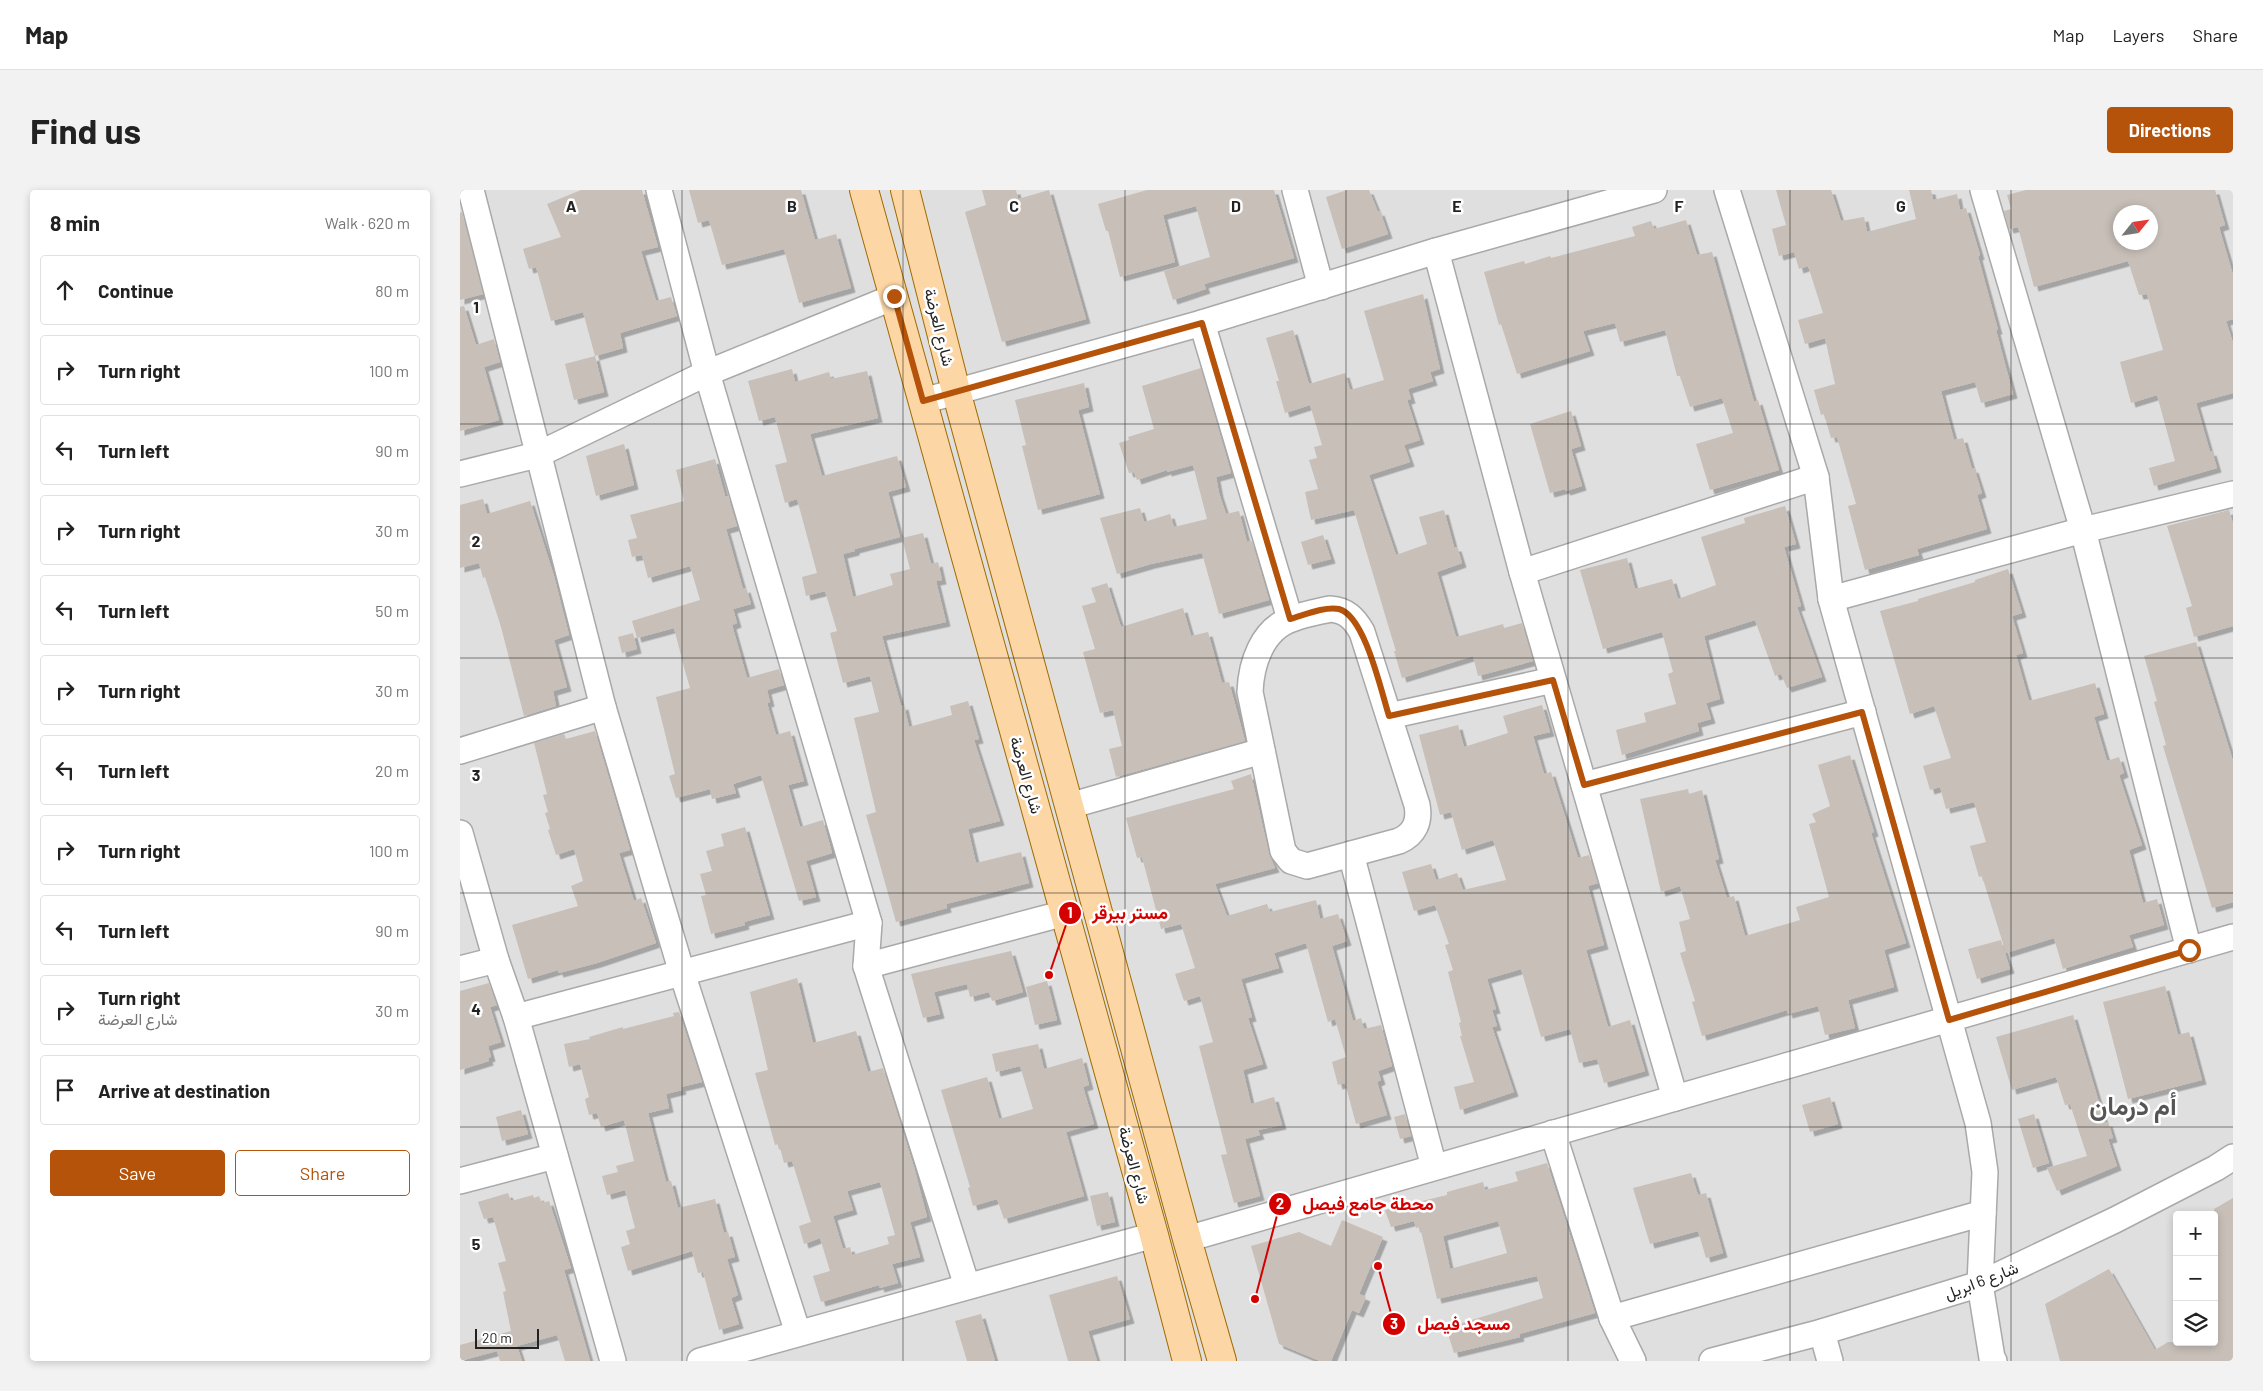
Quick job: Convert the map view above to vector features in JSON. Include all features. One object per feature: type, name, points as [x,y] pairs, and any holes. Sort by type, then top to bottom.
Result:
[{"type":"main road","name":"شارع العرضة","points":[[864,190],[1154,1235],[1187,1361]]},
{"type":"main road","name":"شارع العرضة","points":[[905,190],[956,391],[1222,1361]]},
{"type":"street","points":[[471,190],[603,706],[682,973],[798,1334]]},
{"type":"street","points":[[659,190],[707,373],[869,923],[866,966],[967,1286]]},
{"type":"street","points":[[1294,190],[1321,287]]},
{"type":"street","points":[[923,401],[1202,323],[1321,287],[1436,250],[1580,200],[1654,190]]},
{"type":"street","points":[[1727,190],[1816,477],[1830,599],[1978,1123],[1985,1172],[1980,1284],[1994,1361]]},
{"type":"street","points":[[1983,190],[2083,530],[2189,950]]},
{"type":"street","points":[[1436,250],[1522,572],[1675,1098]]},
{"type":"street","points":[[460,474],[537,454],[707,373],[894,296]]},
{"type":"street","points":[[1202,323],[1290,619]]},
{"type":"street","points":[[1522,572],[1816,477]]},
{"type":"street","points":[[1830,599],[2083,530],[2233,494]]},
{"type":"street","points":[[1330,609],[1338,609],[1353,618],[1362,632],[1389,716],[1417,805],[1416,825],[1408,837],[1307,866],[1298,865],[1286,857],[1281,844],[1250,692],[1255,658],[1264,642],[1276,629],[1290,619],[1330,609]]},
{"type":"street","points":[[1389,716],[1553,680]]},
{"type":"street","points":[[460,750],[603,706]]},
{"type":"street","points":[[1584,785],[1862,712]]},
{"type":"street","points":[[1069,806],[1262,751]]},
{"type":"street","points":[[460,833],[496,960],[516,1017],[613,1361]]},
{"type":"street","points":[[1351,854],[1434,1168]]},
{"type":"street","points":[[866,966],[1065,913]]},
{"type":"street","points":[[516,1017],[869,923]]},
{"type":"street","points":[[1187,1239],[2233,937]]},
{"type":"street","points":[[460,969],[496,960]]},
{"type":"street","points":[[1553,1133],[1612,1318],[1633,1361]]},
{"type":"street","points":[[460,1181],[555,1156]]},
{"type":"street","name":"شارع 6 ابريل","points":[[1712,1361],[1822,1332],[1980,1284],[2115,1220],[2216,1168],[2233,1157]]},
{"type":"street","points":[[1612,1318],[1983,1213]]},
{"type":"street","points":[[705,1360],[1154,1235]]},
{"type":"street","points":[[1822,1332],[1830,1361]]},
{"type":"shaded area","points":[[460,190],[2233,190],[2233,1361],[460,1361]]},
{"type":"building","points":[[581,190],[642,190],[658,247],[641,251],[656,301],[671,297],[677,316],[620,333],[623,348],[595,356],[583,312],[551,321],[536,267],[529,269],[523,249],[561,237],[547,204]]},
{"type":"building","points":[[689,190],[801,190],[815,240],[836,234],[851,288],[799,303],[784,249],[722,265],[709,220],[698,223]]},
{"type":"building","points":[[982,190],[1016,190],[1018,199],[1049,190],[1086,319],[1002,342],[965,212],[986,205]]},
{"type":"building","points":[[1147,190],[1274,190],[1294,258],[1204,284],[1206,289],[1173,300],[1164,271],[1210,257],[1196,206],[1163,215],[1175,262],[1120,277],[1108,231],[1106,231],[1098,204]]},
{"type":"building","points":[[1347,190],[1369,190],[1378,212],[1380,211],[1388,234],[1342,249],[1326,197]]},
{"type":"building","points":[[1776,190],[1831,190],[1841,221],[1864,217],[1867,232],[1916,219],[1909,190],[1931,190],[1933,200],[1957,194],[1960,210],[1966,208],[1980,255],[1978,256],[2013,394],[1981,403],[1975,382],[1941,391],[1954,440],[1963,438],[1972,469],[1974,468],[1982,493],[1977,495],[1987,529],[1917,549],[1919,555],[1865,570],[1848,506],[1856,504],[1837,437],[1831,438],[1824,414],[1821,415],[1814,390],[1835,384],[1825,338],[1805,344],[1798,320],[1823,313],[1808,266],[1799,269],[1794,252],[1779,256],[1772,229],[1786,225]]},
{"type":"building","points":[[2026,190],[2215,190],[2225,225],[2219,227],[2233,275],[2233,319],[2226,321],[2233,343],[2233,393],[2196,403],[2210,452],[2212,451],[2217,468],[2154,486],[2149,468],[2175,461],[2157,395],[2131,403],[2120,362],[2163,350],[2147,294],[2139,295],[2128,261],[2034,287],[2018,227],[2009,229],[2004,211],[2011,209],[2007,195]]},
{"type":"building","points":[[462,212],[483,294],[460,300],[460,213]]},
{"type":"building","points":[[1686,220],[1697,255],[1712,252],[1754,402],[1758,400],[1779,470],[1710,490],[1696,444],[1733,433],[1722,398],[1690,407],[1680,376],[1677,376],[1665,330],[1620,342],[1615,323],[1583,331],[1590,351],[1517,374],[1501,324],[1499,325],[1484,272],[1524,261],[1525,264],[1550,256],[1551,258],[1635,236],[1632,227],[1651,221],[1654,229]]},
{"type":"building","points":[[1423,294],[1440,369],[1430,372],[1433,381],[1408,389],[1411,399],[1407,400],[1420,440],[1404,445],[1410,462],[1369,475],[1396,555],[1427,544],[1419,517],[1444,510],[1454,547],[1457,547],[1462,563],[1437,572],[1456,637],[1503,624],[1504,628],[1522,623],[1533,661],[1478,676],[1473,656],[1402,678],[1394,651],[1396,651],[1354,510],[1311,520],[1305,492],[1318,489],[1309,460],[1317,458],[1314,447],[1322,445],[1310,405],[1285,413],[1276,381],[1279,381],[1266,338],[1293,330],[1309,384],[1345,373],[1350,390],[1384,380],[1364,311]]},
{"type":"building","points":[[464,306],[476,345],[494,339],[500,362],[484,367],[499,420],[460,431],[460,307]]},
{"type":"building","points":[[595,356],[604,392],[574,400],[565,364]]},
{"type":"building","points":[[1201,368],[1231,473],[1216,477],[1219,493],[1226,514],[1239,511],[1247,542],[1252,541],[1269,600],[1219,614],[1202,553],[1151,564],[1117,574],[1100,518],[1140,508],[1144,522],[1170,514],[1174,527],[1207,519],[1193,465],[1167,472],[1167,470],[1137,480],[1134,472],[1129,473],[1119,443],[1129,440],[1128,437],[1154,429],[1142,386]]},
{"type":"building","points":[[792,369],[795,382],[829,372],[831,379],[867,371],[878,418],[810,434],[822,476],[897,456],[906,487],[888,492],[900,537],[843,554],[853,597],[893,585],[890,574],[910,569],[902,538],[923,533],[931,564],[938,562],[942,580],[936,581],[946,622],[882,636],[901,706],[904,705],[909,727],[952,715],[950,706],[968,701],[979,739],[974,740],[1000,821],[968,829],[976,863],[1021,852],[1029,883],[946,904],[947,908],[896,922],[866,815],[876,812],[854,718],[879,712],[870,676],[843,683],[830,633],[837,631],[825,591],[806,596],[802,577],[817,573],[797,499],[785,503],[775,465],[787,462],[775,417],[759,421],[748,381]]},
{"type":"building","points":[[1084,383],[1089,407],[1078,410],[1100,494],[1038,510],[1022,446],[1026,445],[1015,400]]},
{"type":"building","points":[[1571,411],[1581,446],[1571,449],[1582,486],[1550,493],[1530,424]]},
{"type":"building","points":[[624,444],[634,485],[596,496],[586,456]]},
{"type":"building","points":[[715,459],[725,496],[728,496],[737,526],[726,529],[743,589],[746,588],[751,604],[733,609],[737,623],[732,625],[747,678],[779,669],[784,685],[767,690],[770,702],[767,703],[776,735],[790,731],[804,781],[788,785],[800,827],[823,820],[832,853],[806,861],[816,897],[799,901],[761,775],[733,784],[736,793],[712,799],[710,789],[676,798],[669,776],[675,774],[656,697],[690,688],[674,628],[637,638],[632,621],[700,600],[690,566],[648,578],[642,555],[632,557],[628,540],[637,538],[630,515],[684,501],[676,470]]},
{"type":"building","points":[[483,499],[487,514],[530,501],[554,576],[569,635],[554,640],[567,687],[553,691],[556,706],[524,716],[501,627],[479,563],[460,568],[460,505]]},
{"type":"building","points":[[1785,506],[1796,544],[1784,547],[1801,606],[1797,607],[1822,677],[1787,688],[1781,674],[1775,676],[1755,620],[1704,636],[1720,699],[1706,703],[1711,719],[1697,723],[1699,731],[1622,755],[1616,730],[1646,722],[1644,713],[1676,704],[1668,674],[1673,672],[1662,632],[1603,649],[1580,570],[1627,558],[1635,589],[1672,579],[1678,599],[1716,585],[1701,537],[1745,523],[1744,518]]},
{"type":"building","points":[[2229,510],[2233,524],[2233,626],[2194,637],[2186,608],[2192,606],[2167,526]]},
{"type":"building","points":[[1323,535],[1331,559],[1308,565],[1301,542]]},
{"type":"building","points":[[2008,569],[2022,613],[2012,616],[2023,653],[2016,655],[2029,701],[2095,683],[2104,714],[2094,717],[2107,761],[2119,757],[2124,773],[2119,775],[2142,845],[2129,850],[2143,903],[2157,899],[2164,925],[2129,935],[2133,947],[2063,969],[2054,938],[2006,953],[1982,876],[1979,877],[1970,846],[1986,842],[1974,802],[1946,809],[1940,787],[1930,790],[1923,766],[1951,758],[1934,706],[1910,714],[1880,611],[1918,601],[1918,599],[1975,582],[1975,580]]},
{"type":"building","points":[[1107,583],[1121,627],[1183,608],[1191,636],[1208,632],[1222,683],[1229,682],[1245,741],[1116,777],[1109,749],[1122,746],[1113,710],[1100,713],[1083,652],[1095,649],[1082,606],[1096,602],[1091,588]]},
{"type":"building","points":[[633,633],[637,649],[622,653],[618,637]]},
{"type":"building","points":[[2196,642],[2233,761],[2233,902],[2212,908],[2163,746],[2166,745],[2154,702],[2157,701],[2144,656]]},
{"type":"building","points":[[1542,705],[1550,732],[1533,736],[1544,774],[1551,772],[1578,858],[1589,855],[1598,883],[1588,886],[1604,945],[1586,950],[1608,1027],[1630,1020],[1645,1071],[1604,1083],[1597,1059],[1579,1063],[1570,1029],[1541,1037],[1521,969],[1487,979],[1496,1009],[1492,1010],[1497,1026],[1492,1027],[1514,1092],[1460,1110],[1454,1087],[1474,1082],[1460,1036],[1462,1036],[1459,1023],[1461,1022],[1448,972],[1453,970],[1445,945],[1449,944],[1435,905],[1414,911],[1402,872],[1431,864],[1436,880],[1457,873],[1463,890],[1506,880],[1493,840],[1462,850],[1451,812],[1440,815],[1419,735],[1458,725],[1464,747],[1508,733],[1503,716]]},
{"type":"building","points":[[595,731],[630,850],[619,853],[634,901],[641,898],[656,943],[597,963],[559,973],[558,970],[528,979],[512,925],[578,906],[571,886],[583,881],[574,849],[556,855],[548,830],[550,829],[545,813],[548,812],[543,795],[547,794],[534,743],[564,734],[566,739]]},
{"type":"building","points":[[1850,755],[1874,832],[1871,833],[1906,943],[1884,950],[1894,987],[1848,1000],[1855,1028],[1825,1035],[1818,1006],[1788,1014],[1787,1010],[1702,1036],[1692,1002],[1695,1001],[1680,953],[1686,951],[1679,922],[1690,919],[1680,886],[1661,892],[1640,799],[1688,789],[1689,794],[1702,790],[1719,859],[1715,860],[1727,898],[1734,896],[1745,936],[1800,920],[1796,907],[1829,897],[1809,824],[1816,822],[1812,814],[1830,806],[1818,765]]},
{"type":"building","points":[[1251,774],[1269,854],[1275,868],[1215,884],[1227,916],[1267,904],[1270,912],[1316,900],[1320,919],[1338,914],[1347,941],[1332,946],[1353,1021],[1361,1018],[1364,1029],[1381,1025],[1392,1066],[1378,1071],[1381,1080],[1377,1082],[1387,1115],[1356,1124],[1345,1083],[1338,1085],[1332,1062],[1346,1057],[1335,1019],[1328,1022],[1306,943],[1274,953],[1279,968],[1241,979],[1252,1017],[1248,1018],[1263,1064],[1243,1070],[1251,1104],[1274,1097],[1282,1125],[1258,1130],[1260,1135],[1245,1139],[1260,1196],[1234,1203],[1221,1155],[1227,1154],[1199,1046],[1213,1042],[1200,996],[1184,1001],[1175,974],[1195,968],[1181,924],[1161,929],[1142,857],[1137,858],[1126,818],[1234,789],[1231,781]]},
{"type":"building","points":[[745,827],[770,915],[744,922],[745,925],[711,934],[701,896],[706,895],[700,874],[712,871],[706,851],[724,846],[721,834]]},
{"type":"building","points":[[2001,940],[2010,969],[1977,979],[1968,949]]},
{"type":"building","points":[[1011,951],[1023,992],[992,1001],[989,992],[970,997],[967,984],[934,992],[940,1014],[923,1018],[911,974]]},
{"type":"building","points":[[797,978],[813,1043],[856,1031],[868,1072],[883,1068],[914,1167],[927,1217],[910,1222],[920,1257],[892,1264],[898,1283],[880,1288],[879,1285],[821,1302],[813,1276],[830,1271],[820,1238],[804,1244],[799,1226],[811,1222],[792,1161],[784,1163],[779,1144],[775,1145],[755,1073],[768,1070],[750,992]],"holes":[[[880,1182],[895,1235],[887,1237],[889,1244],[852,1255],[850,1247],[843,1249],[833,1216],[853,1210],[847,1191]]]},
{"type":"building","points":[[1047,981],[1057,1020],[1035,1025],[1026,987]]},
{"type":"building","points":[[489,983],[497,1005],[490,1007],[501,1042],[488,1046],[491,1057],[488,1058],[489,1061],[460,1070],[460,991]]},
{"type":"building","points":[[2165,986],[2178,1035],[2189,1032],[2202,1080],[2128,1099],[2103,1002]]},
{"type":"building","points":[[679,1012],[702,1082],[681,1087],[682,1090],[666,1094],[669,1108],[648,1113],[666,1182],[671,1181],[678,1208],[715,1199],[724,1233],[728,1232],[735,1257],[727,1259],[738,1295],[731,1298],[739,1324],[719,1330],[703,1272],[698,1273],[692,1251],[628,1271],[621,1247],[630,1244],[626,1231],[635,1228],[625,1190],[607,1195],[602,1176],[618,1172],[616,1166],[634,1161],[624,1120],[601,1127],[597,1113],[589,1115],[585,1099],[589,1097],[580,1064],[569,1067],[564,1044],[590,1039],[589,1037],[623,1027],[623,1029],[674,1016],[673,1013]]},
{"type":"building","points":[[2073,1015],[2105,1123],[2108,1122],[2113,1138],[2108,1139],[2117,1166],[2057,1191],[2047,1168],[2087,1156],[2070,1104],[2065,1105],[2056,1077],[2012,1090],[1996,1037]]},
{"type":"building","points":[[1038,1044],[1044,1069],[1082,1058],[1089,1085],[1083,1087],[1094,1124],[1066,1132],[1084,1196],[1004,1219],[997,1199],[973,1206],[968,1188],[970,1187],[941,1090],[987,1077],[999,1119],[1033,1109],[1020,1066],[996,1072],[992,1054]]},
{"type":"building","points":[[1830,1097],[1838,1124],[1810,1132],[1802,1105]]},
{"type":"building","points":[[521,1110],[528,1134],[502,1141],[496,1117]]},
{"type":"building","points":[[1405,1114],[1411,1136],[1400,1139],[1394,1117]]},
{"type":"building","points":[[2034,1114],[2049,1163],[2033,1168],[2018,1119]]},
{"type":"building","points":[[1547,1163],[1595,1313],[1519,1334],[1520,1337],[1454,1353],[1446,1328],[1543,1298],[1537,1276],[1437,1299],[1420,1227],[1416,1228],[1414,1221],[1391,1227],[1385,1210],[1447,1195],[1447,1192],[1483,1182],[1485,1190],[1518,1181],[1515,1172]],"holes":[[[1498,1221],[1507,1253],[1450,1269],[1443,1236]]]},
{"type":"building","points":[[1691,1173],[1698,1195],[1706,1193],[1723,1253],[1706,1258],[1698,1231],[1650,1244],[1633,1188]]},
{"type":"building","points":[[1108,1192],[1115,1222],[1097,1226],[1090,1196]]},
{"type":"building","points":[[508,1193],[511,1201],[533,1195],[534,1198],[539,1196],[542,1203],[549,1201],[571,1268],[564,1270],[590,1361],[565,1361],[557,1335],[517,1346],[522,1361],[500,1361],[497,1351],[460,1361],[460,1345],[511,1331],[503,1292],[506,1291],[498,1263],[506,1261],[493,1217],[484,1219],[478,1202]]},
{"type":"building","points":[[2233,1198],[2233,1361],[2060,1361],[2045,1304],[2109,1269],[2155,1350],[2168,1342],[2173,1342],[2173,1346],[2218,1346],[2218,1211],[2214,1211],[2214,1209]]},
{"type":"building","points":[[1342,1220],[1383,1237],[1359,1294],[1366,1297],[1359,1313],[1352,1310],[1331,1361],[1320,1361],[1279,1344],[1251,1246],[1299,1232],[1331,1246]]},
{"type":"building","points":[[1117,1276],[1130,1319],[1088,1331],[1097,1361],[1068,1361],[1049,1295]]},
{"type":"building","points":[[981,1314],[995,1361],[967,1361],[955,1321]]},
{"type":"place","name":"مستر بيرقر","points":[[1049,975]]},
{"type":"place","name":"مسجد فيصل","points":[[1378,1266]]},
{"type":"place","name":"محطة جامع فيصل","points":[[1255,1299]]},
{"type":"district","name":"أم درمان","points":[[2133,1104]]},
{"type":"route","points":[[894,296],[923,401],[1202,323],[1290,619],[1330,609],[1346,612],[1353,618],[1362,632],[1389,716],[1553,680],[1584,785],[1862,712],[1949,1020],[2189,950]]}]
